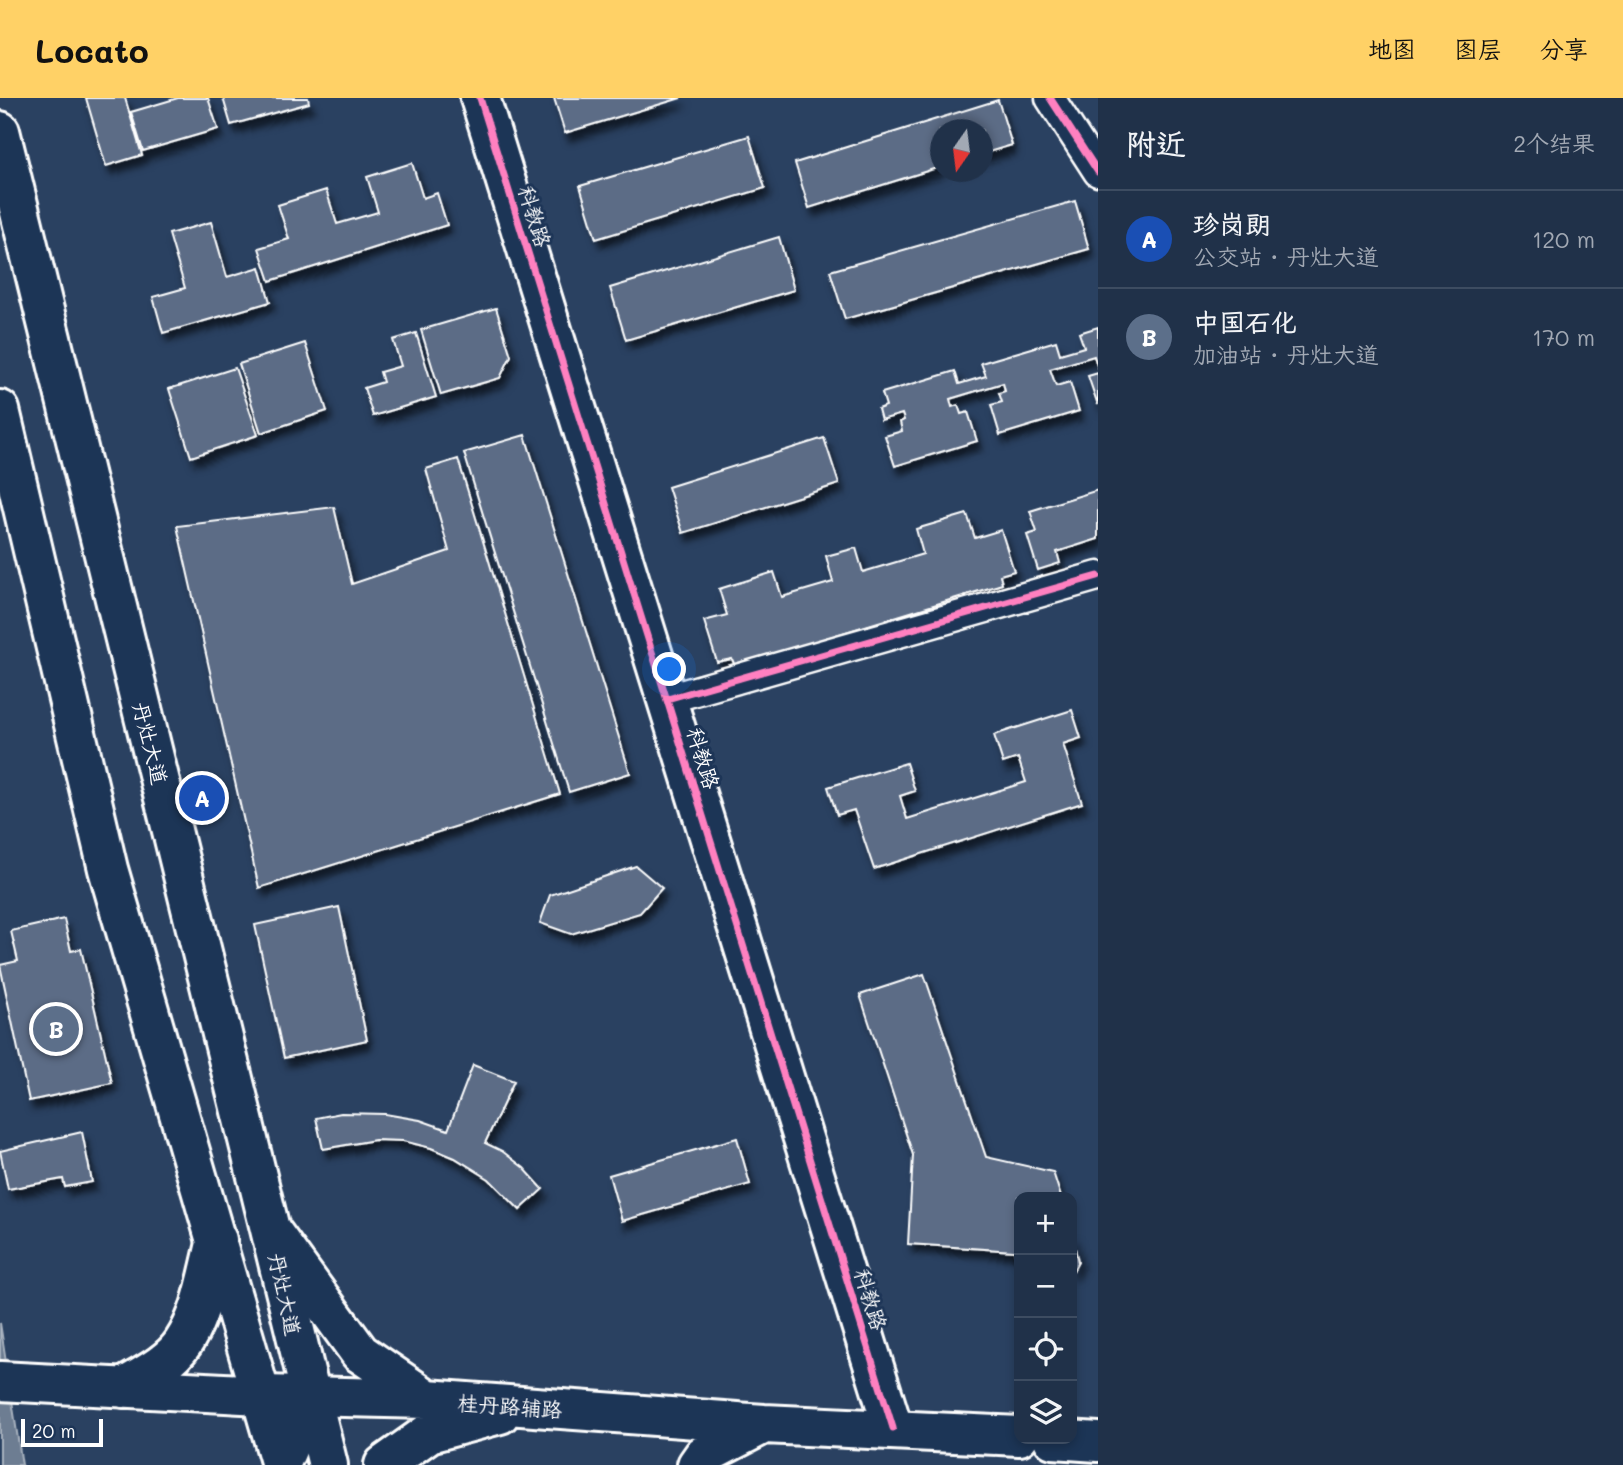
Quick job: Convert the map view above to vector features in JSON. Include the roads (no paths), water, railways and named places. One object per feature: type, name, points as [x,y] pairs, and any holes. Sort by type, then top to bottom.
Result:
[{"type":"main road","name":"科教路","points":[[481,98],[893,1428]]},
{"type":"main road","name":"丹灶大道","points":[[0,131],[328,1465]]},
{"type":"main road","points":[[0,410],[108,869],[281,1465]]},
{"type":"main road","points":[[272,1232],[360,1353],[427,1399]]},
{"type":"main road","points":[[123,1388],[166,1361],[183,1344],[199,1310],[217,1240]]},
{"type":"main road","name":"桂丹路辅路","points":[[0,1381],[262,1395],[427,1399],[764,1424],[1014,1436]]},
{"type":"main road","points":[[281,1465],[310,1397]]},
{"type":"main road","points":[[384,1465],[429,1433],[529,1406]]},
{"type":"main road","points":[[697,1465],[704,1455],[764,1424]]},
{"type":"main road","points":[[1077,1441],[1098,1442]]},
{"type":"street","points":[[1050,98],[1098,172]]},
{"type":"street","points":[[667,699],[1098,576]]},
{"type":"water","points":[[0,1323],[22,1465],[0,1465]]},
{"type":"place","name":"珍岗朗","points":[[202,798]]},
{"type":"place","name":"中国石化","points":[[56,1029]]}]
